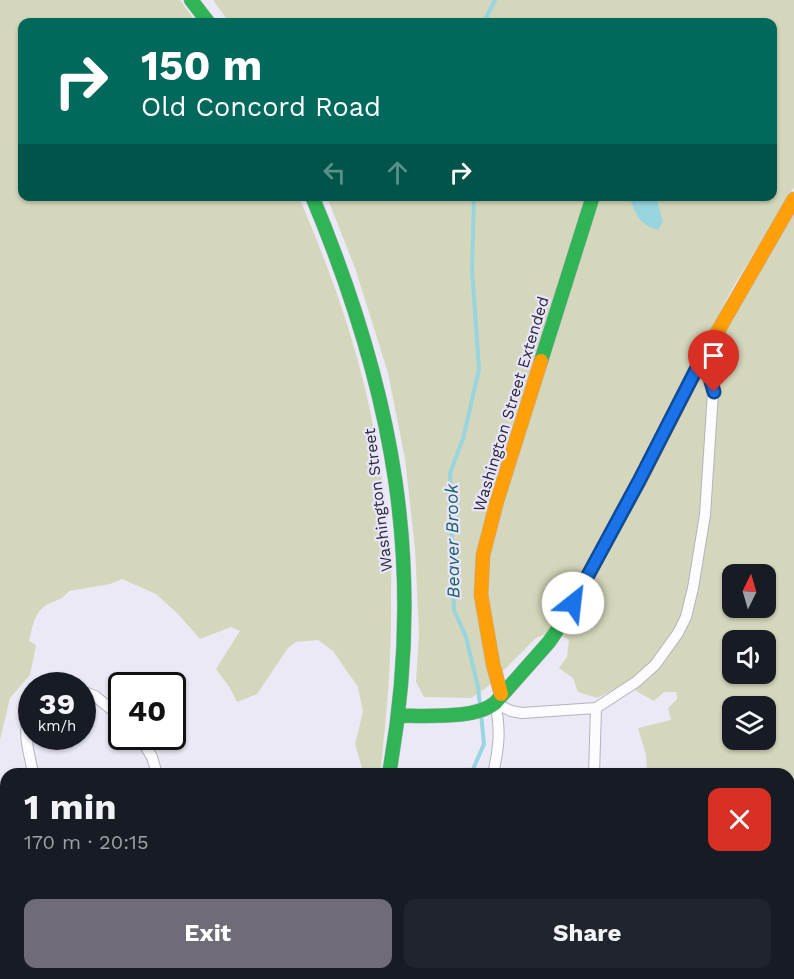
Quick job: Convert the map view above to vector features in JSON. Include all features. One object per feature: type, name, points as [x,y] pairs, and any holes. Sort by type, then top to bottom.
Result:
[{"type":"street","points":[[191,0],[205,18]]},
{"type":"street","points":[[201,0],[212,18]]},
{"type":"street","points":[[399,716],[466,712],[495,701],[549,642],[640,479],[700,362],[794,199]]},
{"type":"street","name":"Washington Street","points":[[314,201],[338,257],[361,324],[386,422],[395,473],[405,572],[404,673],[390,768]]},
{"type":"street","name":"Washington Street Extended","points":[[495,701],[493,664],[481,594],[483,555],[497,501],[591,201]]},
{"type":"street","points":[[495,701],[511,711],[522,712],[596,708],[636,682],[655,665],[678,633],[686,616],[693,588],[705,516],[714,392],[708,371],[700,362]]},
{"type":"street","points":[[96,697],[108,707]]},
{"type":"street","points":[[494,768],[500,725],[495,701]]},
{"type":"street","points":[[594,768],[596,708]]},
{"type":"street","points":[[28,750],[32,768]]},
{"type":"street","points":[[148,750],[155,768]]},
{"type":"green space","points":[[0,0],[180,0],[193,18],[18,18],[18,201],[301,201],[333,282],[352,340],[368,400],[382,475],[391,563],[391,641],[381,768],[362,768],[355,744],[363,712],[358,687],[333,651],[318,640],[296,642],[288,648],[257,694],[237,702],[216,669],[240,631],[231,627],[200,639],[156,594],[122,579],[110,584],[69,591],[60,599],[41,609],[34,622],[29,641],[36,645],[31,672],[18,672],[18,689],[10,698],[0,740]]},
{"type":"green space","points":[[213,0],[794,0],[794,187],[732,289],[616,514],[549,633],[536,638],[486,688],[471,698],[424,697],[416,682],[419,633],[415,549],[405,459],[388,373],[355,268],[329,201],[777,201],[777,18],[226,18]]},
{"type":"green space","points":[[794,209],[794,768],[647,768],[646,755],[638,728],[671,720],[668,708],[677,699],[676,692],[664,692],[654,701],[627,683],[597,698],[578,692],[573,678],[559,668],[567,657],[569,640],[563,636],[638,499],[706,360]]},
{"type":"water","points":[[631,201],[658,201],[663,222],[658,230],[651,228],[636,213]]},
{"type":"waterway","name":"Beaver Brook","points":[[486,18],[495,0]]},
{"type":"waterway","name":"Beaver Brook","points":[[474,201],[472,270],[479,369],[463,439],[450,473],[454,610],[466,637],[478,687],[480,706]]},
{"type":"waterway","name":"Beaver Brook","points":[[474,768],[484,744],[481,714]]},
{"type":"traffic: fast","points":[[191,0],[205,18]]},
{"type":"traffic: fast","points":[[314,201],[364,339],[382,409],[395,479],[403,550],[404,623],[400,697],[390,768]]},
{"type":"traffic: fast","points":[[541,361],[591,201]]},
{"type":"traffic: fast","points":[[399,716],[462,714],[475,712],[495,703],[549,642],[562,623],[639,482]]},
{"type":"traffic: slow","points":[[639,482],[700,362],[794,199]]},
{"type":"traffic: slow","points":[[501,694],[493,664],[481,595],[483,555],[497,501],[541,361]]},
{"type":"route","points":[[573,603],[700,362],[708,371],[714,392]]}]
